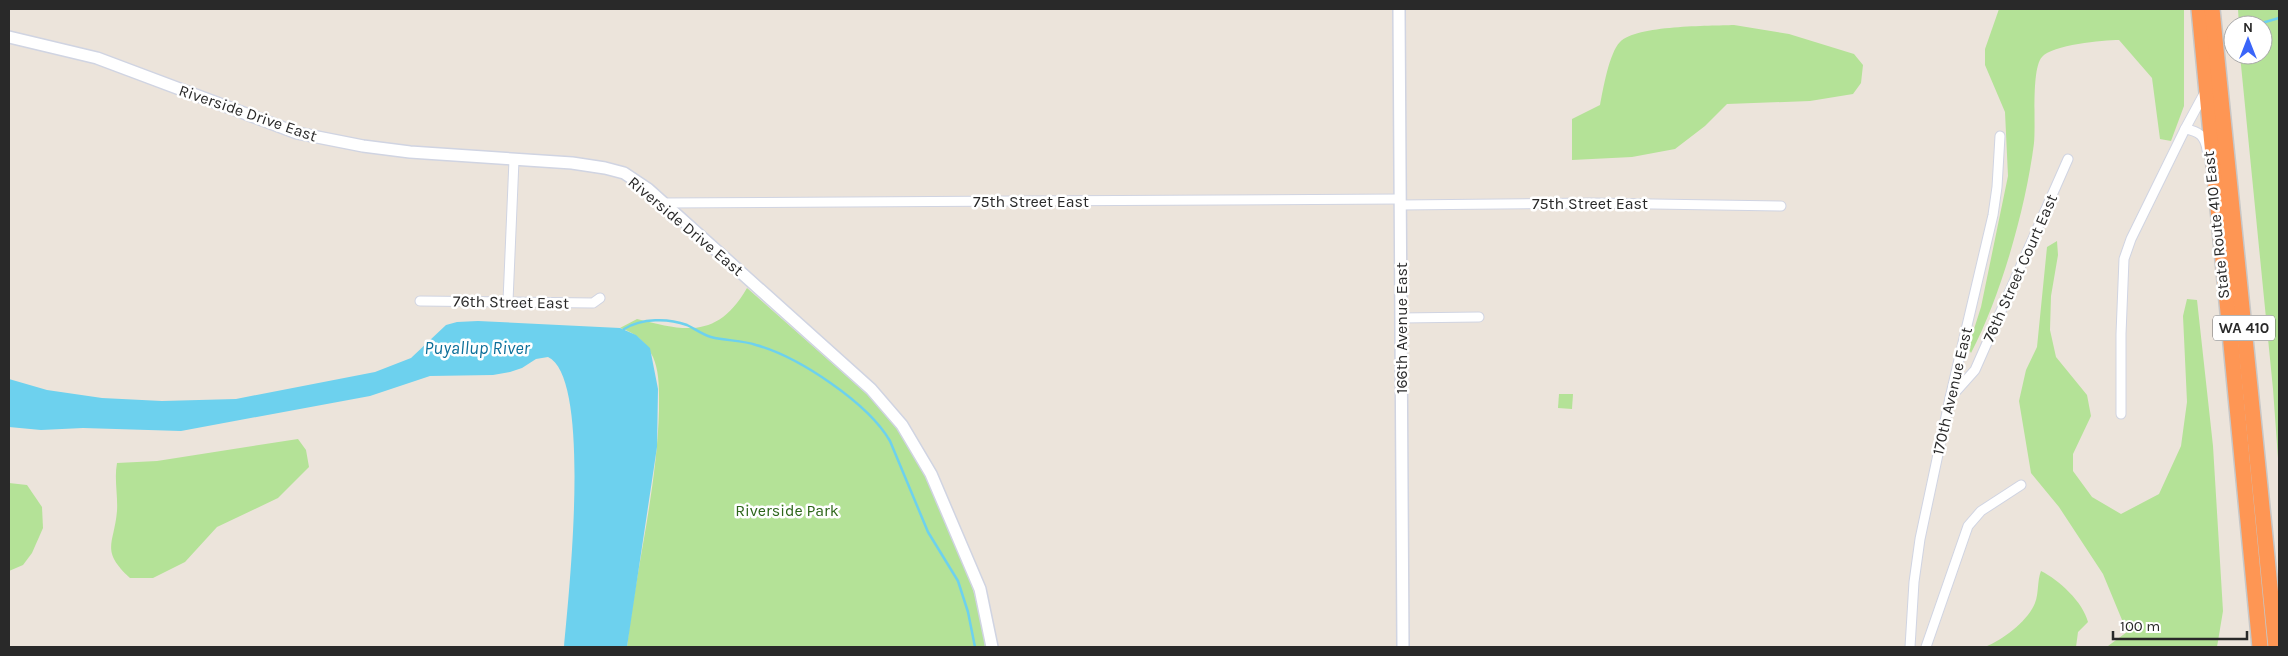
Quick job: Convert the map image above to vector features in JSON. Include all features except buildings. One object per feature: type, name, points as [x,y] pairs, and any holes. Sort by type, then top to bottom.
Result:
[{"type":"highway","name":"State Route 410 East","points":[[2199,9],[2260,647]]},
{"type":"highway","name":"State Route 410 East","points":[[2212,9],[2276,647]]},
{"type":"street","name":"166th Avenue East","points":[[1399,9],[1403,647]]},
{"type":"street","name":"Riverside Drive East","points":[[9,37],[97,58],[297,133],[372,147],[514,160],[572,163],[624,173],[648,189],[871,389],[902,424],[930,474],[964,549],[980,589],[992,647]]},
{"type":"street","points":[[2121,414],[2120,334],[2124,260],[2131,239],[2207,89]]},
{"type":"street","points":[[2185,130],[2200,134],[2206,142],[2209,171],[2216,187]]},
{"type":"street","name":"170th Avenue East","points":[[1910,647],[1916,562],[1950,398],[1993,215],[1997,187],[2000,136]]},
{"type":"street","name":"76th Street Court East","points":[[1950,398],[1975,370],[2068,159]]},
{"type":"street","points":[[508,301],[514,160]]},
{"type":"street","name":"75th Street East","points":[[663,203],[1400,202],[1781,206]]},
{"type":"street","name":"76th Street East","points":[[420,301],[593,302],[600,298]]},
{"type":"street","points":[[1402,318],[1479,317]]},
{"type":"street","points":[[1926,647],[1968,526],[1981,511],[2021,484]]},
{"type":"green space","points":[[1999,9],[2184,9],[2184,106],[2171,141],[2160,139],[2152,78],[2119,40],[2067,46],[2056,49],[2042,57],[2036,73],[2034,143],[2025,195],[2002,278],[1971,353],[1968,348],[1981,307],[2008,176],[2005,112],[1985,65],[1985,49]]},
{"type":"green space","points":[[2238,9],[2279,9],[2279,472],[2273,389],[2241,65],[2273,65],[2273,15],[2238,15]]},
{"type":"green space","points":[[1734,25],[1789,34],[1854,54],[1863,65],[1861,83],[1853,94],[1810,101],[1727,104],[1705,126],[1675,149],[1632,157],[1572,160],[1572,119],[1600,105],[1610,63],[1620,42],[1629,36],[1657,29]]},
{"type":"green space","points":[[2057,241],[2058,255],[2051,296],[2050,330],[2056,357],[2087,395],[2091,416],[2073,454],[2073,471],[2092,497],[2121,514],[2159,494],[2181,446],[2187,402],[2183,316],[2187,299],[2197,300],[2213,446],[2223,611],[2217,647],[2103,647],[2108,646],[2127,632],[2103,574],[2059,507],[2031,473],[2019,401],[2026,370],[2037,347],[2047,247]]},
{"type":"green space","name":"Riverside Park","points":[[747,288],[868,395],[889,416],[910,443],[961,556],[974,593],[985,647],[627,647],[654,470],[659,390],[657,370],[650,352],[636,335],[620,328],[637,319],[671,327],[686,328],[700,327],[713,323],[725,316]]},
{"type":"green space","points":[[1559,394],[1573,394],[1572,409],[1558,408]]},
{"type":"green space","points":[[298,439],[306,450],[309,467],[278,498],[217,527],[185,562],[153,578],[130,578],[115,560],[111,547],[117,511],[117,463],[157,461]]},
{"type":"green space","points":[[9,483],[27,485],[42,507],[43,528],[32,553],[23,565],[9,571]]},
{"type":"green space","points":[[2041,571],[2069,592],[2076,599],[2085,614],[2088,622],[2078,632],[2076,647],[1985,647],[2007,635],[2032,610]]},
{"type":"water","name":"Puyallup River","points":[[478,321],[620,328],[636,335],[650,348],[658,389],[657,447],[627,647],[564,647],[573,540],[574,446],[570,405],[562,374],[548,357],[536,359],[522,368],[510,372],[493,375],[430,376],[370,396],[181,431],[83,428],[41,430],[9,427],[9,379],[47,390],[102,398],[162,401],[236,399],[375,372],[411,358],[446,325],[457,322]]},
{"type":"waterway","points":[[2273,20],[2279,18]]},
{"type":"waterway","points":[[624,329],[647,321],[672,321],[687,325],[711,337],[756,345],[792,360],[831,383],[866,412],[880,426],[890,441],[928,532],[958,581],[968,612],[975,647]]}]
